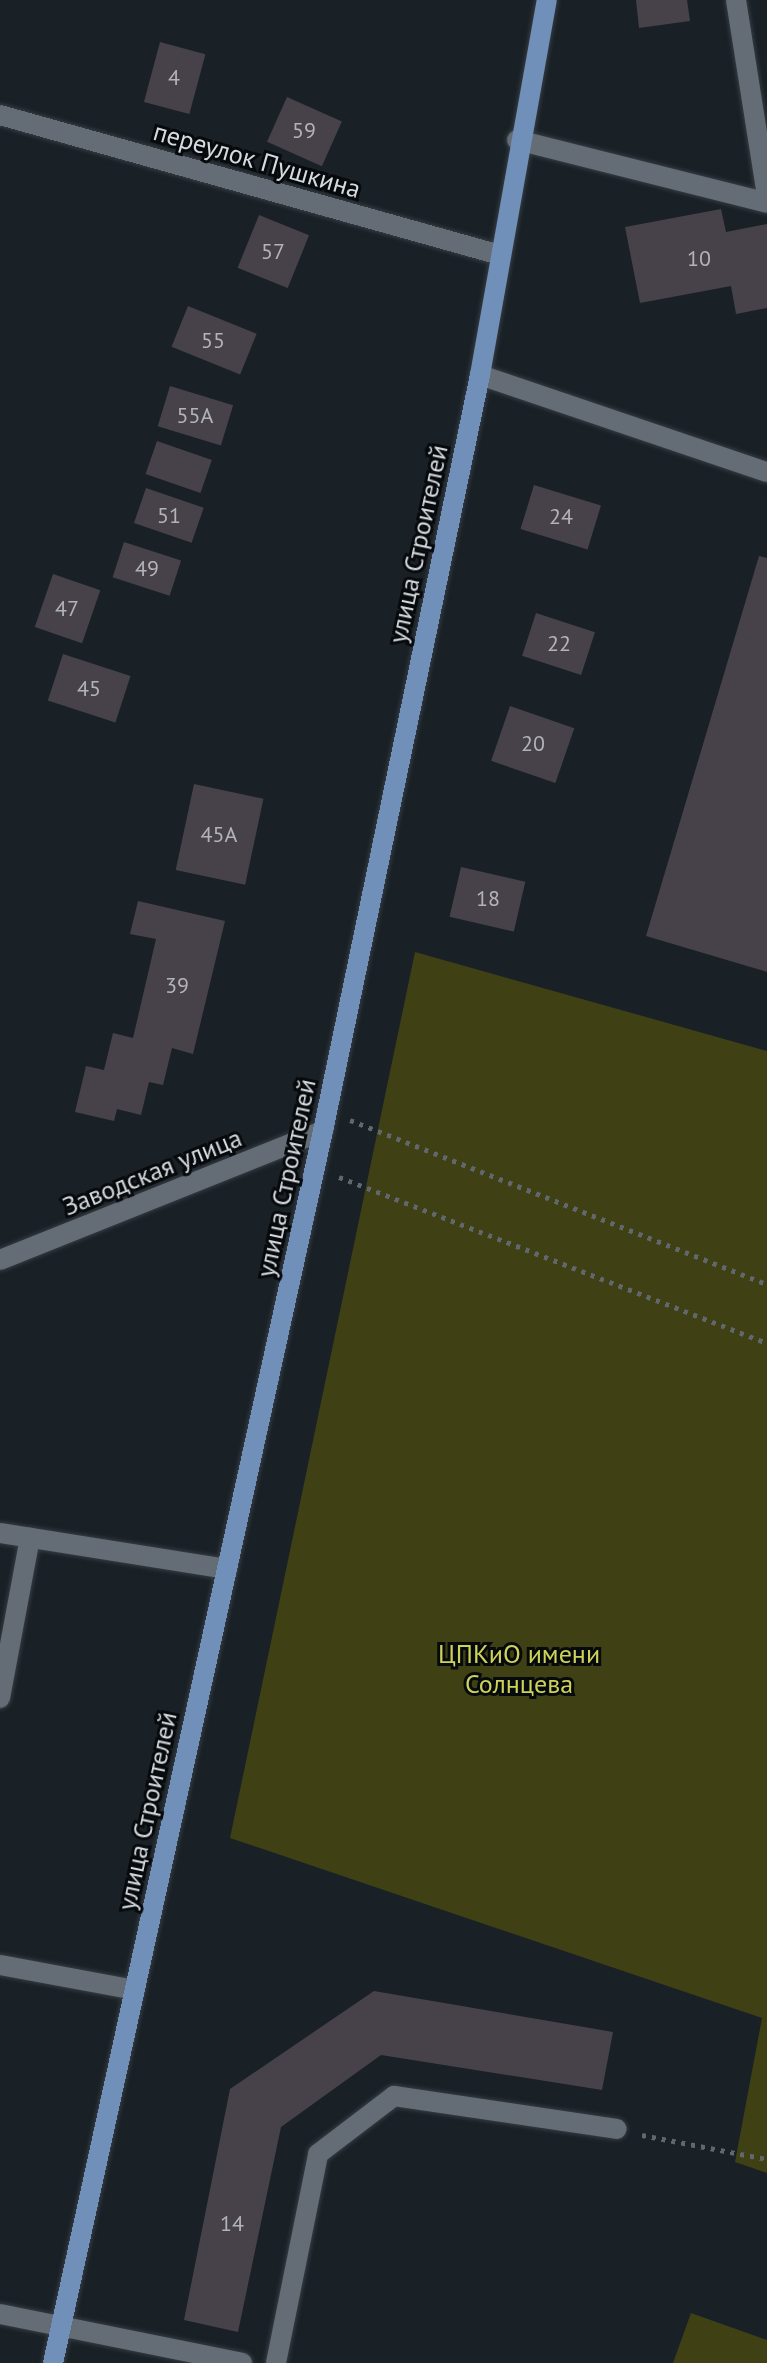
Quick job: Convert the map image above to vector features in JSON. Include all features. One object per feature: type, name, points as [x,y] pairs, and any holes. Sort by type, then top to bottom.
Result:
[{"type":"main road","name":"улица Строителей","points":[[53,2363],[323,1131],[480,375],[517,140],[547,0]]},
{"type":"street","points":[[736,0],[767,195]]},
{"type":"street","name":"переулок Пушкина","points":[[0,115],[500,255]]},
{"type":"street","points":[[517,140],[767,203]]},
{"type":"street","points":[[480,375],[767,472]]},
{"type":"street","name":"Заводская улица","points":[[0,1260],[323,1131]]},
{"type":"street","points":[[0,1533],[227,1569]]},
{"type":"street","points":[[0,1698],[30,1538]]},
{"type":"street","points":[[0,1965],[135,1990]]},
{"type":"street","points":[[276,2363],[318,2154],[394,2096],[617,2129]]},
{"type":"street","points":[[0,2314],[242,2363]]},
{"type":"path","points":[[349,1120],[767,1284]]},
{"type":"path","points":[[336,1175],[767,1343]]},
{"type":"path","points":[[617,2129],[767,2159]]},
{"type":"green space","name":"ЦПКиО имени Солнцева","points":[[415,952],[767,1051],[767,2173],[735,2162],[762,2018],[230,1838]]},
{"type":"green space","points":[[691,2313],[767,2340],[767,2363],[673,2363]]},
{"type":"building","points":[[636,0],[687,0],[690,21],[639,28]]},
{"type":"building","points":[[160,42],[205,54],[189,114],[144,102]]},
{"type":"building","points":[[287,97],[342,121],[322,166],[267,142]]},
{"type":"building","points":[[721,209],[726,232],[767,224],[767,308],[736,314],[731,286],[640,303],[625,227]]},
{"type":"building","points":[[259,215],[309,235],[288,288],[238,268]]},
{"type":"building","points":[[188,306],[257,334],[240,375],[172,347]]},
{"type":"building","points":[[170,386],[233,405],[221,445],[158,426]]},
{"type":"building","points":[[157,441],[212,460],[200,493],[146,474]]},
{"type":"building","points":[[534,485],[601,505],[587,549],[521,529]]},
{"type":"building","points":[[146,488],[204,508],[192,543],[134,523]]},
{"type":"building","points":[[124,542],[181,561],[170,596],[113,577]]},
{"type":"building","points":[[759,556],[767,558],[767,972],[646,936]]},
{"type":"building","points":[[53,574],[100,590],[82,643],[35,627]]},
{"type":"building","points":[[536,613],[595,632],[581,675],[522,656]]},
{"type":"building","points":[[63,654],[131,676],[115,723],[48,701]]},
{"type":"building","points":[[510,706],[574,728],[555,783],[491,761]]},
{"type":"building","points":[[194,784],[263,799],[245,885],[176,870]]},
{"type":"building","points":[[461,867],[525,882],[514,932],[450,917]]},
{"type":"building","points":[[138,901],[225,921],[193,1054],[172,1048],[163,1085],[149,1082],[141,1115],[117,1109],[114,1121],[75,1112],[86,1066],[104,1070],[113,1033],[133,1038],[156,939],[130,934]]},
{"type":"building","points":[[374,1991],[613,2032],[602,2090],[381,2055],[281,2127],[238,2332],[184,2320],[230,2089]]}]
